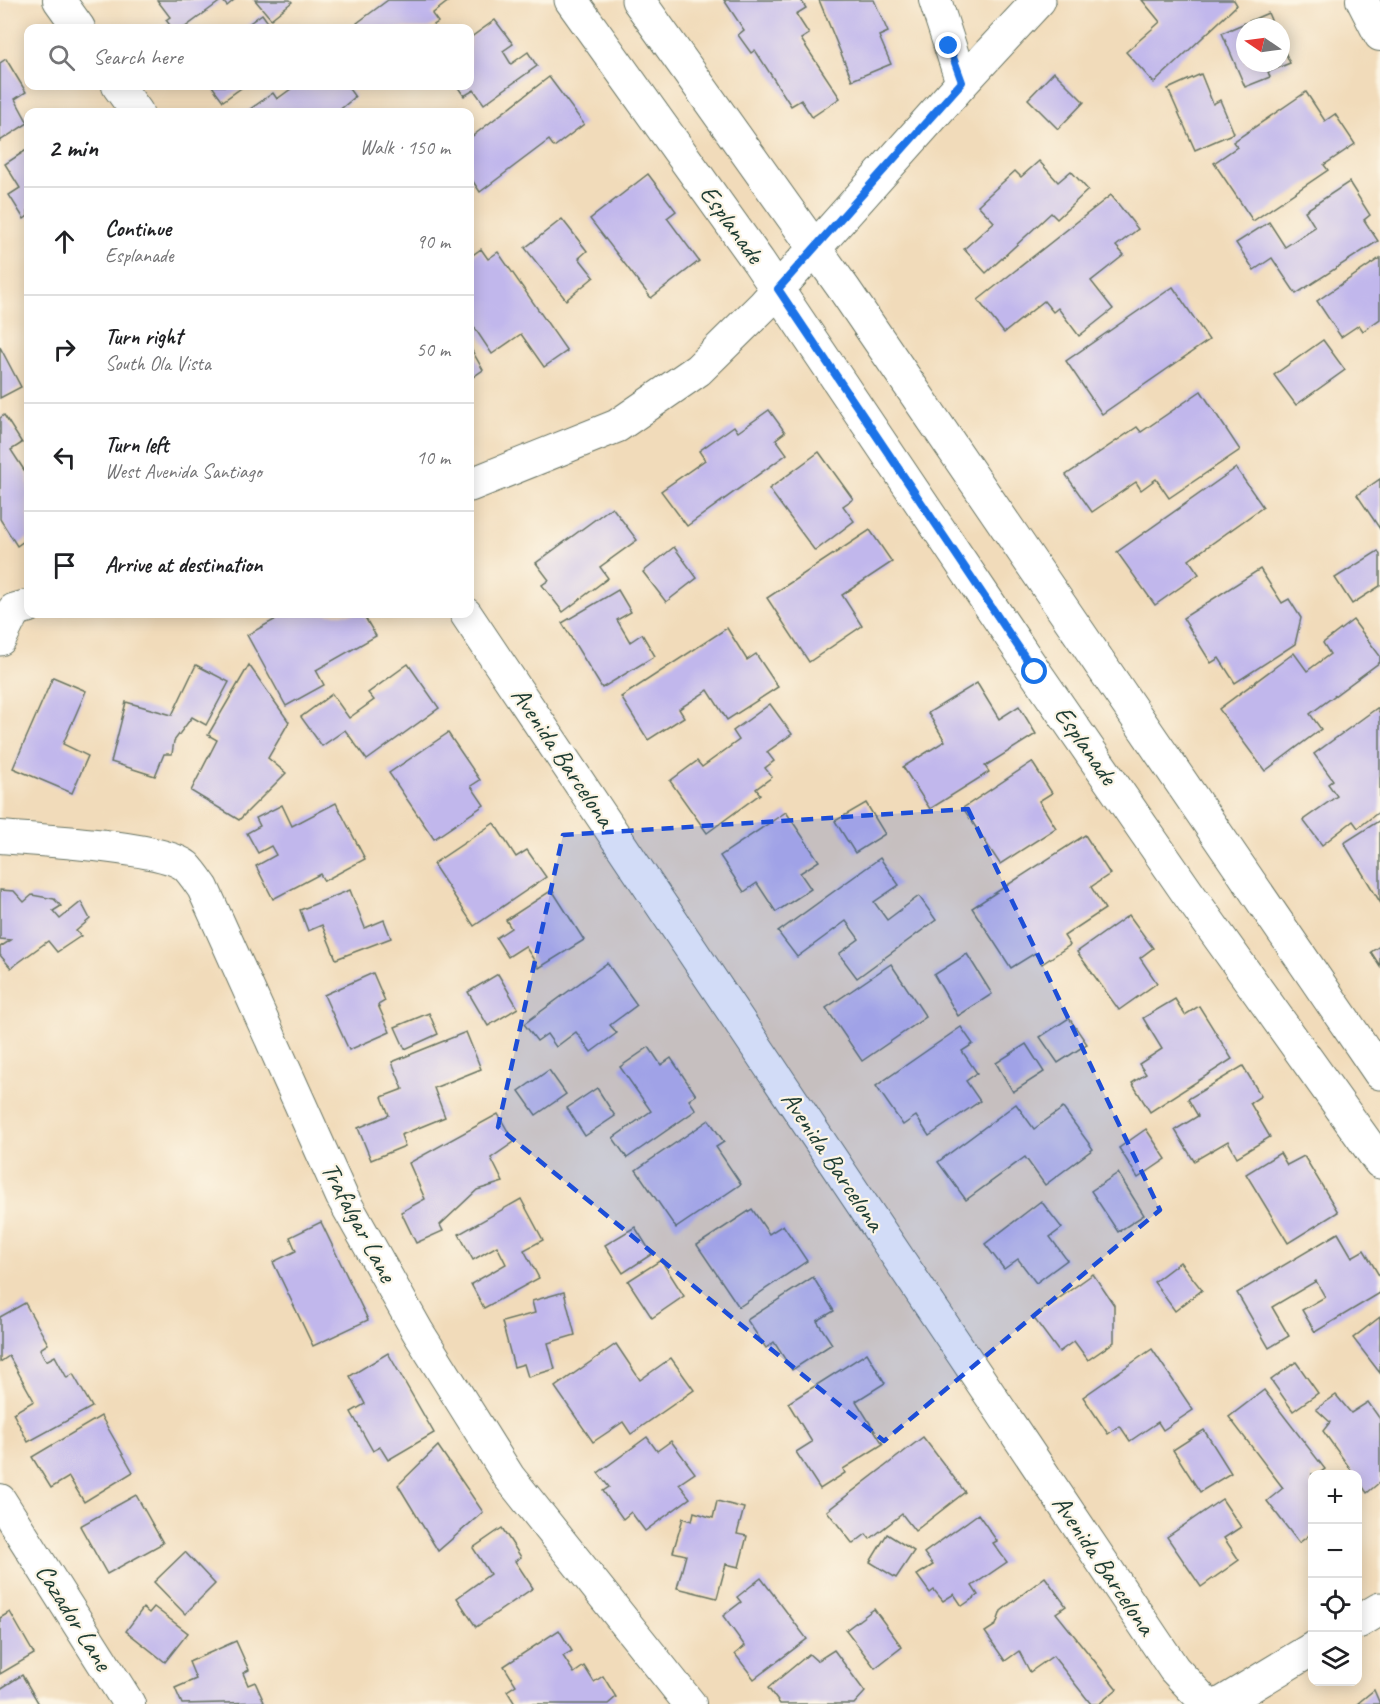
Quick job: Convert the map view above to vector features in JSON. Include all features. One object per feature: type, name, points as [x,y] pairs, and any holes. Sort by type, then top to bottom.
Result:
[{"type":"street","points":[[59,0],[76,24]]},
{"type":"street","name":"Esplanade","points":[[571,0],[778,289],[1068,720],[1380,1162]]},
{"type":"street","name":"Esplanade","points":[[638,0],[815,248],[1380,1073]]},
{"type":"street","points":[[936,0],[962,82]]},
{"type":"street","points":[[474,483],[616,426],[698,370],[778,289],[962,82],[1039,0]]},
{"type":"street","points":[[1362,0],[1380,35]]},
{"type":"street","points":[[121,90],[134,108]]},
{"type":"street","points":[[0,639],[14,605]]},
{"type":"street","name":"Avenida Barcelona","points":[[469,618],[1174,1669],[1207,1704]]},
{"type":"street","name":"Trafalgar Lane","points":[[0,837],[106,846],[160,856],[185,865],[203,888],[342,1197],[418,1332],[509,1476],[690,1704]]},
{"type":"street","name":"Cazador Lane","points":[[0,1500],[129,1704]]},
{"type":"street","points":[[1362,1620],[1380,1609]]},
{"type":"street","points":[[1221,1704],[1308,1651]]},
{"type":"highlighted area","points":[[968,809],[1160,1210],[884,1441],[498,1127],[563,835]]},
{"type":"building","points":[[157,0],[222,0],[189,24],[169,24],[166,20],[170,17]]},
{"type":"building","points":[[222,0],[234,0],[227,6]]},
{"type":"building","points":[[255,0],[290,0],[292,2],[271,19]]},
{"type":"building","points":[[388,0],[450,0],[432,14],[438,22],[435,24],[357,23]]},
{"type":"building","points":[[724,0],[801,0],[806,8],[796,14],[809,34],[801,39],[840,98],[812,117],[801,100],[791,106],[755,50],[751,53],[738,35],[744,30]]},
{"type":"building","points":[[819,0],[874,0],[888,32],[879,36],[891,64],[852,80]]},
{"type":"building","points":[[1142,0],[1234,0],[1237,5],[1154,83],[1126,52],[1160,22]]},
{"type":"building","points":[[1268,13],[1270,18],[1256,18]]},
{"type":"building","points":[[262,14],[269,24],[248,24]]},
{"type":"building","points":[[495,20],[513,44],[503,51],[511,64],[528,52],[537,66],[484,104],[474,90],[474,35]]},
{"type":"building","points":[[1236,27],[1236,66],[1222,33]]},
{"type":"building","points":[[6,59],[26,92],[15,99],[24,116],[24,126],[0,141],[0,63]]},
{"type":"building","points":[[1054,72],[1084,102],[1058,129],[1028,99]]},
{"type":"building","points":[[1239,72],[1268,72],[1270,77],[1245,87]]},
{"type":"building","points":[[1201,74],[1213,104],[1220,100],[1234,133],[1195,150],[1168,89]]},
{"type":"building","points":[[549,77],[584,124],[554,147],[549,140],[480,192],[474,183],[474,135]]},
{"type":"building","points":[[215,90],[238,90],[223,101]]},
{"type":"building","points":[[289,90],[350,90],[355,97],[342,108],[252,108],[273,93],[277,99]]},
{"type":"building","points":[[460,90],[474,90],[464,96]]},
{"type":"building","points":[[1306,92],[1325,121],[1335,114],[1355,144],[1324,165],[1328,170],[1253,221],[1214,163],[1237,147],[1233,142]]},
{"type":"building","points":[[24,152],[24,219],[9,195],[20,188],[5,164]]},
{"type":"building","points":[[1039,161],[1058,182],[1071,171],[1088,190],[1057,219],[1051,213],[986,273],[964,249],[994,222],[978,205],[1015,171],[1021,177]]},
{"type":"building","points":[[648,174],[676,211],[667,218],[699,261],[651,298],[590,219]]},
{"type":"building","points":[[1349,182],[1370,215],[1364,220],[1378,241],[1296,294],[1272,258],[1254,270],[1236,243],[1269,222],[1285,247],[1315,227],[1305,211]]},
{"type":"building","points":[[1111,195],[1138,229],[1116,246],[1124,255],[1091,281],[1113,309],[1079,336],[1058,308],[1053,312],[1044,301],[1004,333],[978,300]]},
{"type":"building","points":[[562,219],[587,251],[579,258],[594,277],[566,300],[525,248]]},
{"type":"building","points":[[481,249],[488,259],[498,252],[567,351],[544,367],[521,334],[492,354],[474,327],[474,254]]},
{"type":"building","points":[[1380,258],[1380,319],[1363,331],[1359,325],[1341,337],[1317,301]]},
{"type":"building","points":[[1173,287],[1209,340],[1102,414],[1066,361]]},
{"type":"building","points":[[1323,340],[1345,370],[1296,405],[1274,375]]},
{"type":"building","points":[[0,347],[21,387],[0,398]]},
{"type":"building","points":[[474,354],[483,370],[474,376]]},
{"type":"building","points":[[1201,391],[1240,450],[1169,498],[1156,479],[1141,490],[1136,482],[1092,512],[1066,475],[1137,427],[1141,432]]},
{"type":"building","points":[[769,410],[785,432],[776,439],[787,454],[687,526],[661,491],[705,460],[699,451],[734,426],[738,432]]},
{"type":"building","points":[[4,415],[22,443],[11,450],[24,470],[24,541],[17,546],[0,519],[0,418]]},
{"type":"building","points":[[819,452],[853,499],[843,506],[854,521],[815,551],[769,489]]},
{"type":"building","points":[[1236,468],[1263,507],[1189,560],[1199,574],[1155,605],[1117,552]]},
{"type":"building","points":[[1380,479],[1380,529],[1357,495]]},
{"type":"building","points":[[612,507],[637,540],[600,567],[608,578],[563,612],[542,585],[549,580],[536,563]]},
{"type":"building","points":[[870,530],[892,562],[842,595],[862,626],[809,662],[767,598]]},
{"type":"building","points":[[674,547],[697,578],[666,602],[643,572]]},
{"type":"building","points":[[1378,551],[1380,586],[1352,604],[1335,578]]},
{"type":"building","points":[[1260,569],[1282,603],[1289,599],[1301,618],[1295,644],[1235,683],[1219,658],[1211,663],[1183,618]]},
{"type":"building","points":[[618,590],[631,612],[617,620],[630,642],[642,634],[655,656],[602,688],[562,623]]},
{"type":"building","points":[[278,618],[365,618],[376,636],[316,670],[324,685],[286,706],[247,635]]},
{"type":"building","points":[[1353,620],[1380,656],[1380,662],[1310,714],[1321,729],[1265,771],[1219,709],[1294,653],[1307,671],[1330,654],[1323,643]]},
{"type":"building","points":[[727,628],[747,660],[756,654],[778,687],[727,720],[708,690],[679,709],[684,717],[648,740],[621,697]]},
{"type":"building","points":[[408,664],[439,708],[367,760],[345,730],[322,746],[301,717],[332,694],[349,718],[374,700],[368,693]]},
{"type":"building","points":[[196,665],[229,682],[206,725],[192,717],[174,741],[172,754],[164,754],[155,776],[111,762],[126,702],[172,715]]},
{"type":"building","points":[[249,665],[289,722],[268,758],[286,773],[239,820],[191,791],[217,740],[208,735]]},
{"type":"building","points":[[53,677],[86,691],[63,744],[88,756],[72,793],[13,768]]},
{"type":"building","points":[[977,683],[999,719],[1019,706],[1036,734],[985,766],[989,772],[930,809],[903,767],[945,741],[928,713]]},
{"type":"building","points":[[770,704],[792,734],[767,752],[774,761],[765,768],[772,777],[756,789],[760,794],[707,833],[670,781],[697,761],[702,767],[739,740],[733,731]]},
{"type":"building","points":[[1377,708],[1380,713],[1380,811],[1358,828],[1353,821],[1322,845],[1303,820],[1337,796],[1328,784],[1333,780],[1314,754]]},
{"type":"building","points":[[448,733],[480,780],[471,786],[484,805],[434,839],[389,773]]},
{"type":"building","points":[[1032,762],[1052,793],[1039,801],[1056,828],[1000,864],[963,808]]},
{"type":"building","points":[[336,803],[365,859],[324,881],[320,874],[273,899],[256,866],[276,855],[271,846],[258,853],[247,833],[260,826],[256,818],[282,805],[292,826]]},
{"type":"building","points":[[866,803],[885,834],[855,853],[835,821]]},
{"type":"building","points":[[786,812],[819,861],[800,873],[811,889],[776,912],[757,883],[744,892],[720,856]]},
{"type":"building","points":[[1380,820],[1380,902],[1344,843]]},
{"type":"building","points":[[494,823],[516,857],[527,850],[546,877],[474,926],[433,864]]},
{"type":"building","points":[[1085,835],[1110,874],[1091,887],[1105,909],[1064,936],[1070,945],[1042,964],[1035,953],[1011,968],[972,908]]},
{"type":"building","points":[[880,858],[899,885],[874,902],[887,920],[919,896],[936,920],[857,978],[839,954],[859,939],[846,921],[797,957],[778,932]]},
{"type":"building","points":[[0,890],[14,891],[24,902],[32,895],[54,899],[61,906],[53,911],[60,919],[81,902],[90,919],[76,931],[81,936],[57,952],[48,941],[11,968],[0,955],[0,947],[11,940],[0,939]]},
{"type":"building","points":[[350,890],[365,928],[384,920],[391,938],[336,959],[322,925],[308,931],[300,910]]},
{"type":"building","points":[[552,890],[584,940],[539,968],[525,946],[508,957],[496,938],[511,928],[506,920]]},
{"type":"building","points":[[1129,915],[1153,948],[1140,958],[1157,983],[1119,1010],[1077,952]]},
{"type":"building","points":[[1380,946],[1380,966],[1371,952]]},
{"type":"building","points":[[967,954],[992,994],[958,1016],[934,975]]},
{"type":"building","points":[[607,963],[637,1005],[610,1025],[617,1033],[591,1052],[576,1032],[556,1047],[547,1034],[537,1041],[524,1024]]},
{"type":"building","points":[[891,964],[926,1017],[862,1061],[826,1008]]},
{"type":"building","points":[[373,973],[385,1001],[378,1005],[390,1032],[349,1050],[324,995]]},
{"type":"building","points":[[498,974],[518,1008],[488,1026],[468,992]]},
{"type":"building","points":[[1175,999],[1185,1015],[1199,1006],[1232,1059],[1150,1112],[1132,1083],[1146,1074],[1139,1064],[1162,1049],[1143,1018]]},
{"type":"building","points":[[429,1013],[438,1034],[405,1049],[395,1027]]},
{"type":"building","points":[[1069,1018],[1087,1044],[1058,1063],[1040,1037]]},
{"type":"building","points":[[961,1027],[973,1044],[962,1051],[977,1073],[966,1081],[980,1101],[929,1136],[916,1116],[903,1125],[876,1086]]},
{"type":"building","points":[[466,1032],[481,1069],[434,1088],[445,1117],[401,1135],[405,1146],[371,1160],[358,1128],[389,1115],[382,1097],[403,1089],[392,1062]]},
{"type":"building","points":[[1026,1044],[1044,1072],[1013,1092],[996,1063]]},
{"type":"building","points":[[649,1047],[661,1065],[671,1058],[696,1095],[689,1100],[696,1110],[627,1158],[613,1138],[651,1111],[620,1067]]},
{"type":"building","points":[[1243,1066],[1261,1096],[1250,1103],[1270,1137],[1237,1157],[1228,1141],[1194,1161],[1175,1130],[1198,1116],[1188,1099]]},
{"type":"building","points":[[549,1070],[566,1094],[536,1115],[519,1091]]},
{"type":"building","points":[[597,1088],[615,1116],[585,1136],[567,1108]]},
{"type":"building","points":[[1016,1104],[1034,1129],[1063,1108],[1093,1149],[1045,1185],[1025,1157],[966,1200],[938,1162]]},
{"type":"building","points":[[498,1114],[514,1142],[491,1158],[503,1182],[477,1190],[440,1225],[443,1231],[416,1243],[401,1212],[425,1199],[409,1163]]},
{"type":"building","points":[[709,1120],[724,1142],[716,1147],[741,1184],[676,1228],[636,1170]]},
{"type":"building","points":[[1146,1129],[1166,1159],[1138,1178],[1119,1148]]},
{"type":"building","points":[[1280,1153],[1287,1165],[1304,1156],[1338,1212],[1288,1243],[1246,1174]]},
{"type":"building","points":[[1118,1173],[1144,1215],[1118,1232],[1091,1191]]},
{"type":"building","points":[[521,1199],[543,1240],[524,1250],[539,1278],[484,1308],[471,1284],[506,1264],[497,1246],[473,1260],[459,1234]]},
{"type":"building","points":[[1041,1201],[1062,1228],[1050,1237],[1067,1260],[1036,1283],[1018,1259],[1004,1269],[985,1244]]},
{"type":"building","points":[[752,1209],[769,1234],[783,1225],[807,1261],[739,1307],[697,1245]]},
{"type":"building","points":[[321,1222],[368,1320],[313,1346],[273,1262],[296,1251],[290,1237]]},
{"type":"building","points":[[635,1227],[652,1254],[623,1273],[605,1245]]},
{"type":"building","points":[[1338,1233],[1352,1257],[1364,1250],[1380,1277],[1380,1293],[1315,1332],[1302,1310],[1325,1297],[1316,1281],[1272,1307],[1289,1336],[1269,1348],[1237,1293]]},
{"type":"building","points":[[661,1260],[684,1296],[652,1318],[628,1281]]},
{"type":"building","points":[[1180,1262],[1202,1290],[1175,1311],[1154,1282]]},
{"type":"building","points":[[1093,1274],[1114,1305],[1114,1342],[1088,1360],[1074,1341],[1059,1352],[1033,1317]]},
{"type":"building","points":[[813,1277],[834,1311],[817,1321],[832,1344],[792,1370],[774,1342],[766,1348],[747,1320]]},
{"type":"building","points":[[564,1292],[575,1335],[548,1343],[555,1369],[528,1377],[524,1364],[514,1367],[502,1322],[535,1313],[532,1301]]},
{"type":"building","points":[[25,1303],[48,1344],[40,1349],[46,1361],[55,1356],[67,1378],[73,1374],[92,1407],[28,1442],[13,1413],[34,1401],[9,1356],[0,1362],[0,1317]]},
{"type":"building","points":[[1380,1317],[1380,1373],[1353,1338]]},
{"type":"building","points":[[616,1344],[640,1380],[671,1358],[694,1390],[631,1434],[623,1422],[593,1442],[555,1387]]},
{"type":"building","points":[[1152,1349],[1193,1410],[1163,1430],[1158,1422],[1130,1441],[1120,1426],[1108,1434],[1083,1397]]},
{"type":"building","points":[[388,1353],[434,1433],[388,1460],[380,1447],[373,1451],[351,1412],[365,1404],[350,1376]]},
{"type":"building","points":[[867,1353],[885,1383],[856,1401],[883,1444],[843,1469],[845,1473],[820,1489],[796,1452],[812,1442],[788,1403]]},
{"type":"building","points":[[1296,1362],[1318,1393],[1293,1411],[1271,1380]]},
{"type":"building","points":[[1264,1390],[1325,1469],[1308,1470],[1308,1536],[1299,1543],[1267,1501],[1283,1488],[1229,1417]]},
{"type":"building","points":[[1336,1395],[1351,1413],[1368,1402],[1380,1419],[1380,1482],[1367,1493],[1362,1486],[1362,1470],[1351,1470],[1323,1431],[1330,1422],[1316,1409]]},
{"type":"building","points":[[101,1416],[133,1472],[84,1502],[69,1477],[51,1488],[32,1457]]},
{"type":"building","points":[[1204,1430],[1231,1473],[1200,1492],[1173,1450]]},
{"type":"building","points":[[647,1437],[657,1451],[671,1441],[695,1473],[679,1484],[690,1498],[645,1531],[631,1512],[623,1519],[603,1491],[609,1487],[598,1473]]},
{"type":"building","points":[[923,1437],[965,1492],[915,1531],[902,1514],[870,1539],[866,1534],[853,1544],[827,1511]]},
{"type":"building","points":[[438,1446],[483,1512],[438,1551],[398,1485]]},
{"type":"building","points":[[136,1495],[163,1543],[107,1574],[80,1526]]},
{"type":"building","points":[[1222,1499],[1241,1527],[1224,1538],[1239,1560],[1201,1587],[1167,1537]]},
{"type":"building","points":[[717,1501],[744,1508],[737,1534],[747,1536],[739,1567],[726,1564],[717,1598],[677,1588],[686,1555],[673,1552],[683,1518],[692,1521],[694,1512],[713,1518]]},
{"type":"building","points":[[978,1514],[997,1541],[993,1543],[1007,1562],[972,1586],[978,1595],[962,1606],[954,1594],[943,1601],[934,1590],[930,1593],[917,1575],[933,1565],[924,1553]]},
{"type":"building","points":[[502,1528],[521,1557],[515,1561],[533,1588],[476,1627],[457,1598],[490,1574],[473,1548]]},
{"type":"building","points":[[887,1534],[914,1551],[896,1578],[870,1562]]},
{"type":"building","points":[[185,1552],[215,1584],[185,1614],[154,1582]]},
{"type":"building","points":[[1045,1577],[1066,1606],[1056,1613],[1117,1689],[1099,1704],[1091,1704],[1053,1656],[1030,1672],[1019,1651],[1005,1661],[985,1632],[996,1625],[1001,1611]]},
{"type":"building","points":[[761,1578],[807,1639],[754,1679],[735,1654],[745,1646],[723,1616],[741,1602],[737,1597]]},
{"type":"building","points":[[154,1607],[188,1633],[165,1662],[126,1631],[143,1608],[149,1613]]},
{"type":"building","points":[[874,1609],[902,1647],[875,1668],[846,1630]]},
{"type":"building","points":[[10,1612],[34,1654],[0,1674],[0,1618]]},
{"type":"building","points":[[559,1630],[572,1651],[563,1656],[574,1673],[584,1666],[594,1682],[603,1676],[616,1697],[608,1704],[515,1704],[507,1691],[516,1685],[504,1666]]},
{"type":"building","points":[[236,1641],[249,1670],[243,1673],[248,1685],[255,1682],[264,1702],[182,1704],[175,1688],[196,1679],[189,1662]]},
{"type":"building","points":[[834,1650],[865,1692],[854,1704],[780,1704],[768,1688],[809,1654],[817,1661]]},
{"type":"building","points":[[22,1675],[39,1704],[0,1704],[0,1689]]},
{"type":"building","points":[[1374,1690],[1380,1704],[1357,1704]]},
{"type":"route","points":[[949,46],[962,82],[778,289],[1035,672]]}]
